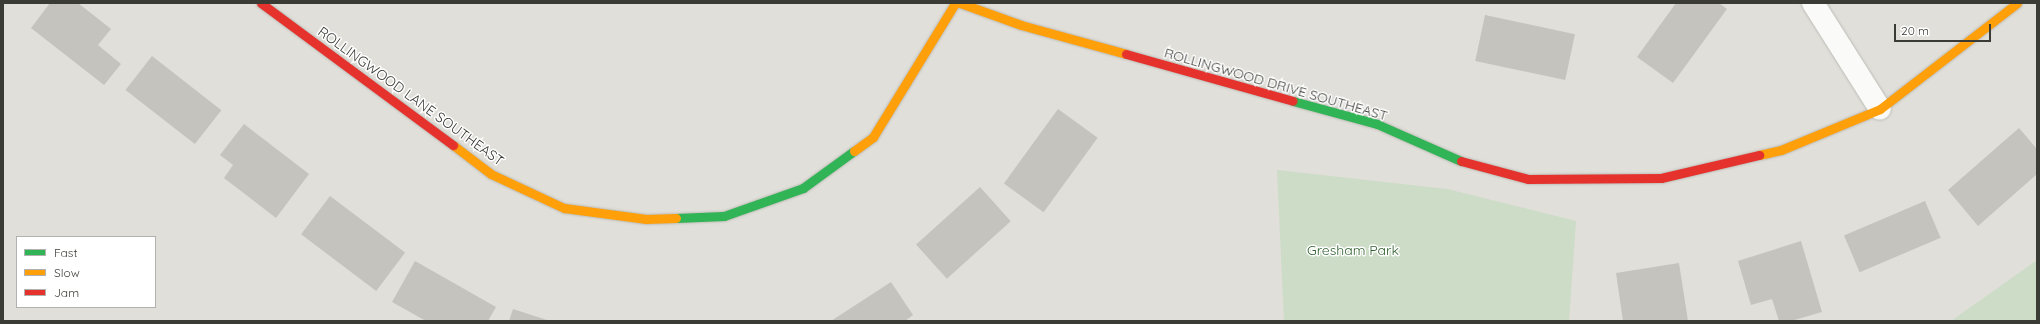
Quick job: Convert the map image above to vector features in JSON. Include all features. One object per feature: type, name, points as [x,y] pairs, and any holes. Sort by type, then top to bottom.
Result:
[{"type":"street","name":"ROLLINGWOOD LANE SOUTHEAST","points":[[261,3],[491,174],[564,208],[646,219],[724,216],[803,188],[873,137],[955,3]]},
{"type":"street","name":"ROLLINGWOOD DRIVE SOUTHEAST","points":[[960,3],[1036,29],[1376,124],[1448,158],[1528,178],[1661,178],[1781,150],[1880,109],[2017,3]]},
{"type":"street","points":[[1813,3],[1880,109]]},
{"type":"green space","name":"Gresham Park","points":[[1277,170],[1447,189],[1576,221],[1569,321],[1284,321]]},
{"type":"green space","points":[[2037,260],[2037,321],[1951,321]]},
{"type":"building","points":[[50,3],[78,3],[111,29],[98,45],[121,64],[104,85],[31,28]]},
{"type":"building","points":[[1676,3],[1719,3],[1727,9],[1673,83],[1637,57]]},
{"type":"building","points":[[1485,15],[1575,34],[1565,80],[1475,61]]},
{"type":"building","points":[[152,56],[221,110],[195,144],[126,90]]},
{"type":"building","points":[[1058,109],[1098,138],[1044,212],[1004,183]]},
{"type":"building","points":[[244,124],[309,174],[276,218],[224,178],[233,165],[220,155]]},
{"type":"building","points":[[2019,128],[2037,149],[2037,174],[1978,226],[1948,190]]},
{"type":"building","points":[[980,187],[1011,221],[947,279],[916,245]]},
{"type":"building","points":[[330,196],[405,253],[376,291],[301,234]]},
{"type":"building","points":[[1925,201],[1941,238],[1860,272],[1844,235]]},
{"type":"building","points":[[1801,241],[1822,312],[1791,321],[1779,321],[1772,299],[1751,305],[1738,261]]},
{"type":"building","points":[[415,261],[496,307],[488,321],[426,321],[392,302]]},
{"type":"building","points":[[1679,263],[1688,321],[1623,321],[1616,273]]},
{"type":"building","points":[[891,282],[913,315],[905,321],[831,321]]},
{"type":"building","points":[[513,309],[550,321],[509,321]]},
{"type":"traffic: fast","points":[[1293,101],[1377,124],[1461,161]]},
{"type":"traffic: fast","points":[[676,218],[724,216],[803,188],[854,151]]},
{"type":"traffic: slow","points":[[854,151],[873,137],[955,3]]},
{"type":"traffic: slow","points":[[960,3],[1021,25],[1126,54]]},
{"type":"traffic: slow","points":[[1759,155],[1781,150],[1880,109],[2017,3]]},
{"type":"traffic: slow","points":[[453,145],[491,174],[564,208],[646,219],[676,218]]},
{"type":"traffic: jam","points":[[261,3],[453,145]]},
{"type":"traffic: jam","points":[[1126,54],[1293,101]]},
{"type":"traffic: jam","points":[[1461,161],[1528,179],[1661,178],[1759,155]]}]
